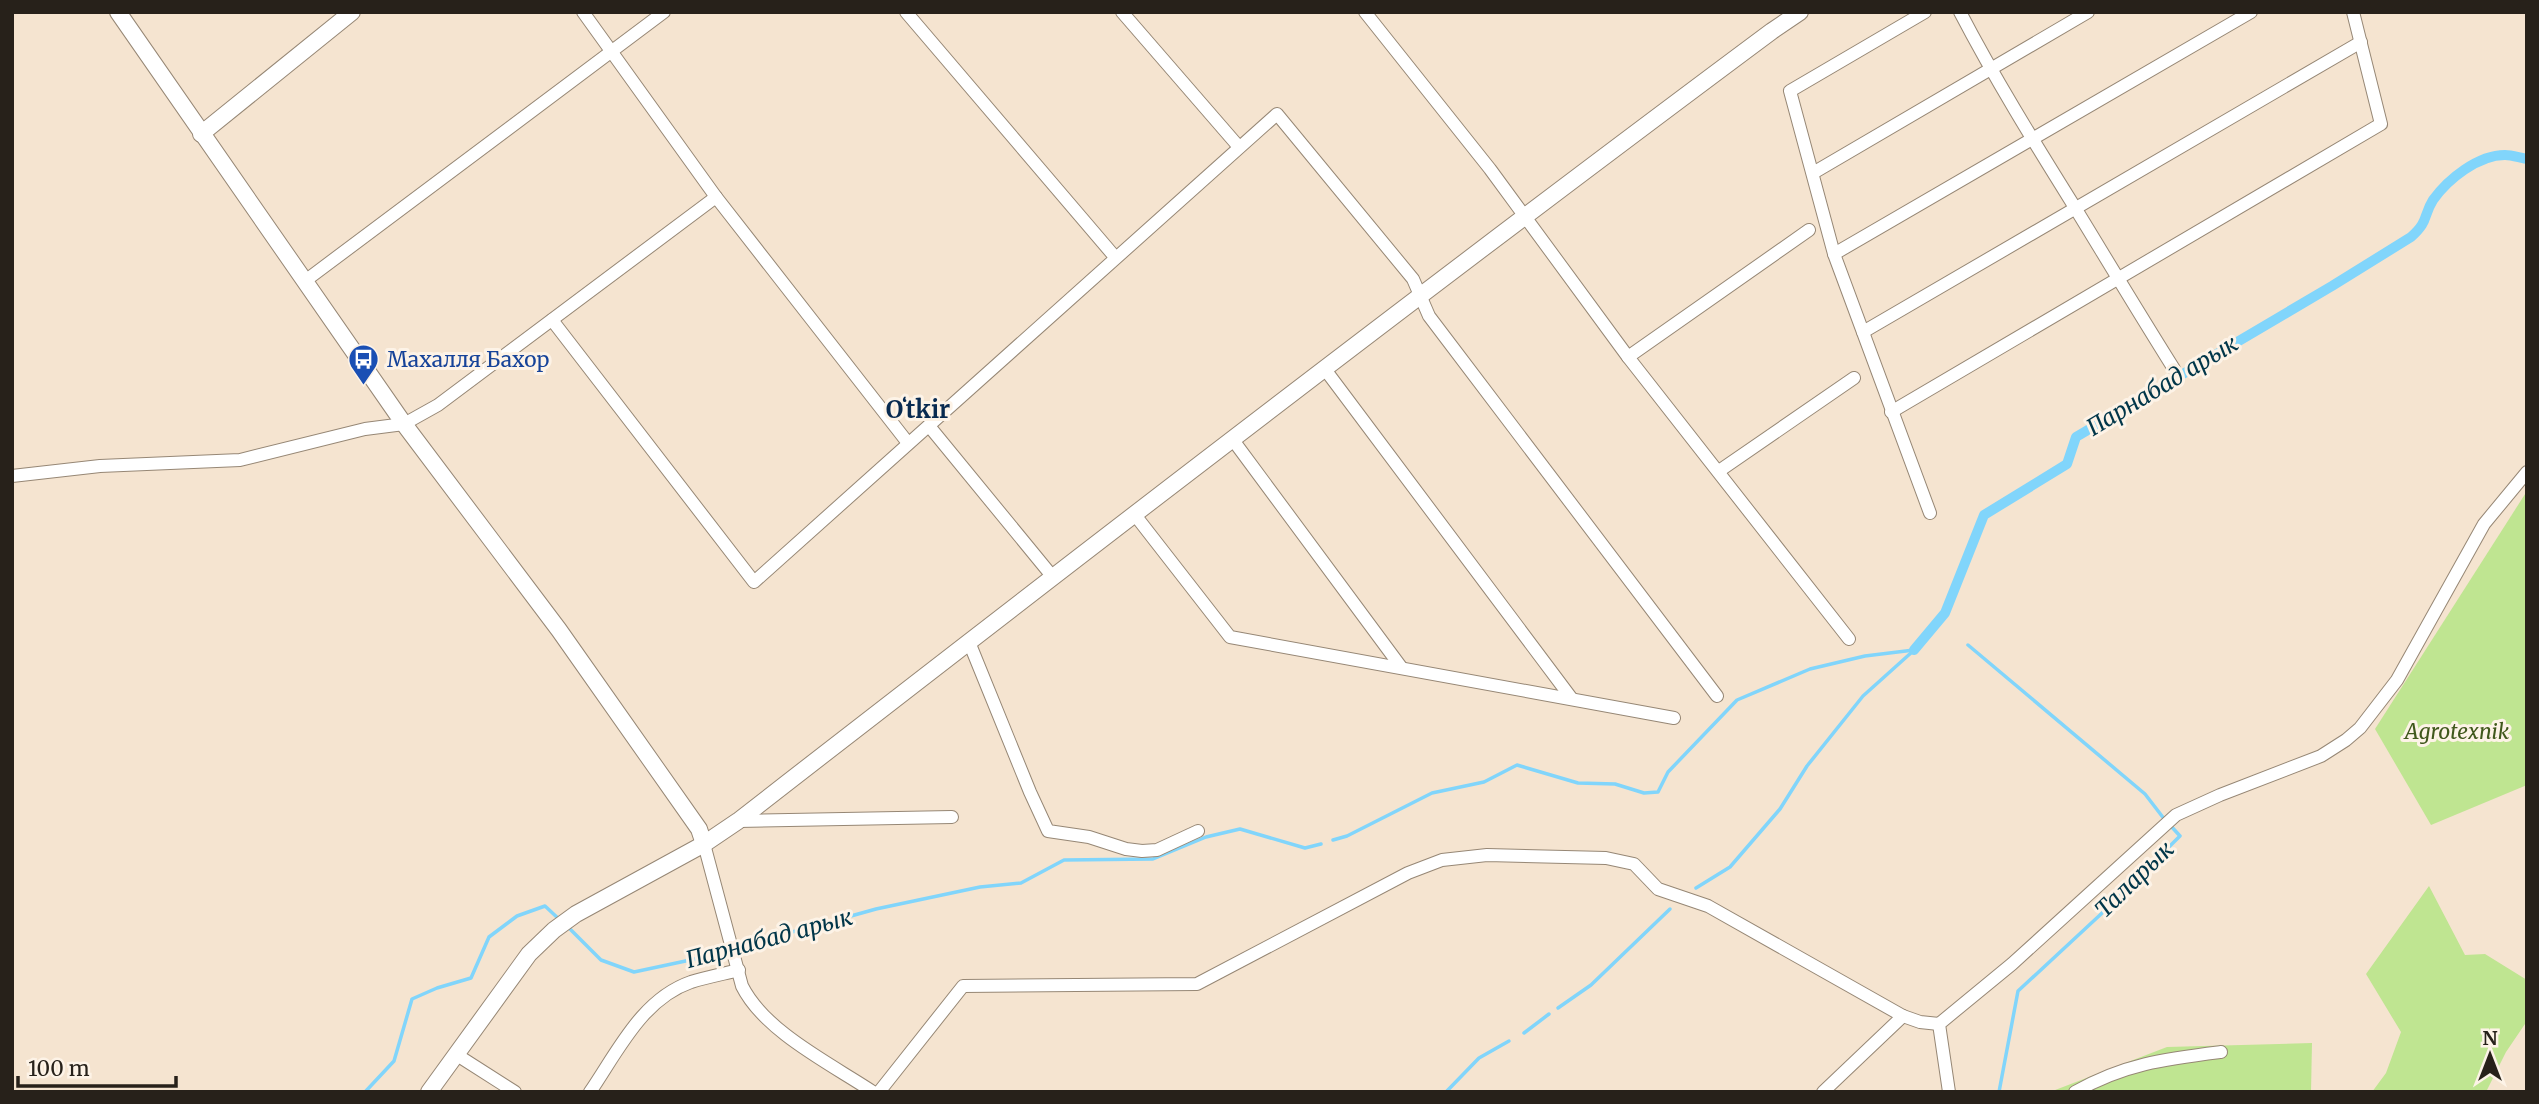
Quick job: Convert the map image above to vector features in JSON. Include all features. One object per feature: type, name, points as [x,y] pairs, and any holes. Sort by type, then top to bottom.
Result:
[{"type":"street","points":[[118,12],[404,424],[559,630],[699,829],[746,994],[763,1016],[794,1040],[873,1092]]},
{"type":"street","points":[[201,134],[352,12]]},
{"type":"street","points":[[583,12],[716,197],[908,443]]},
{"type":"street","points":[[305,281],[664,12]]},
{"type":"street","points":[[906,12],[1115,257]]},
{"type":"street","points":[[1122,12],[1239,146]]},
{"type":"street","points":[[1365,12],[1524,215],[1628,357],[1849,639]]},
{"type":"street","points":[[429,1092],[529,954],[554,930],[576,914],[704,844],[738,821],[1052,576],[1524,215],[1800,12]]},
{"type":"street","points":[[1925,12],[1790,91],[1834,254],[1930,513]]},
{"type":"street","points":[[1961,12],[1990,69],[2116,279],[2174,369]]},
{"type":"street","points":[[1813,173],[2088,12]]},
{"type":"street","points":[[1834,254],[2250,12]]},
{"type":"street","points":[[1891,412],[2381,124],[2353,12]]},
{"type":"street","points":[[1863,332],[2361,42]]},
{"type":"street","points":[[552,320],[754,582],[1277,114],[1413,279],[1429,316],[1717,696]]},
{"type":"street","points":[[12,476],[100,466],[240,460],[365,429],[404,424],[439,405],[716,197]]},
{"type":"street","points":[[1628,357],[1809,230]]},
{"type":"street","points":[[1324,368],[1572,699]]},
{"type":"street","points":[[1719,471],[1854,378]]},
{"type":"street","points":[[929,426],[1052,576]]},
{"type":"street","points":[[1233,440],[1401,667]]},
{"type":"street","points":[[879,1092],[963,986],[1197,984],[1408,873],[1441,860],[1487,855],[1606,858],[1634,864],[1658,889],[1708,906],[1903,1016],[1920,1022],[1939,1024],[2012,964],[2176,815],[2321,756],[2360,728],[2397,680],[2484,524],[2527,471]]},
{"type":"street","points":[[1135,515],[1230,637],[1674,718]]},
{"type":"street","points":[[969,642],[1048,831],[1089,837],[1126,849],[1142,851],[1157,850],[1198,831]]},
{"type":"street","points":[[738,821],[952,817]]},
{"type":"street","points":[[590,1092],[642,1015],[657,1000],[690,982],[739,970]]},
{"type":"street","points":[[1824,1092],[1903,1016]]},
{"type":"street","points":[[1939,1024],[1949,1092]]},
{"type":"street","points":[[2074,1092],[2119,1070],[2155,1060],[2221,1052]]},
{"type":"street","points":[[457,1055],[515,1092]]},
{"type":"green space","name":"Agrotexnik","points":[[2527,491],[2527,785],[2431,825],[2375,729]]},
{"type":"green space","points":[[2429,886],[2465,955],[2485,954],[2527,980],[2527,1021],[2506,1052],[2486,1092],[2372,1092],[2386,1073],[2401,1032],[2366,974]]},
{"type":"green space","points":[[2312,1043],[2311,1092],[2050,1092],[2167,1047]]},
{"type":"waterway","name":"Парнабад арык","points":[[1914,650],[1945,613],[1984,515],[2067,464],[2076,437],[2411,237],[2421,227],[2439,192],[2464,170],[2495,156],[2508,155],[2527,159]]},
{"type":"waterway","name":"Таларык","points":[[1968,645],[2145,794],[2165,820]]},
{"type":"waterway","name":"Парнабад арык","points":[[1333,840],[1347,836],[1432,793],[1484,782],[1517,765],[1578,783],[1615,784],[1644,793],[1658,792],[1668,772],[1737,700],[1810,669],[1865,656],[1914,650]]},
{"type":"waterway","points":[[1696,888],[1730,867],[1780,809],[1807,766],[1863,696],[1912,652]]},
{"type":"waterway","name":"Таларык","points":[[1999,1092],[2018,991],[2180,836],[2170,825]]},
{"type":"waterway","name":"Парнабад арык","points":[[735,944],[801,930],[876,909],[980,887],[1021,883],[1064,860],[1153,859],[1206,837],[1240,829],[1305,848],[1321,844]]},
{"type":"waterway","name":"Парнабад арык","points":[[365,1092],[394,1061],[412,999],[471,978],[489,937],[517,916],[545,906],[561,921]]},
{"type":"waterway","points":[[1558,1008],[1591,985],[1670,909]]},
{"type":"waterway","name":"Парнабад арык","points":[[567,926],[601,960],[634,972],[709,956],[728,947]]},
{"type":"waterway","points":[[1524,1033],[1549,1014]]},
{"type":"waterway","points":[[1446,1092],[1479,1058],[1509,1041]]},
{"type":"place","name":"Махалля Бахор","points":[[364,386]]},
{"type":"district","name":"Oʻtkir","points":[[918,409]]}]
